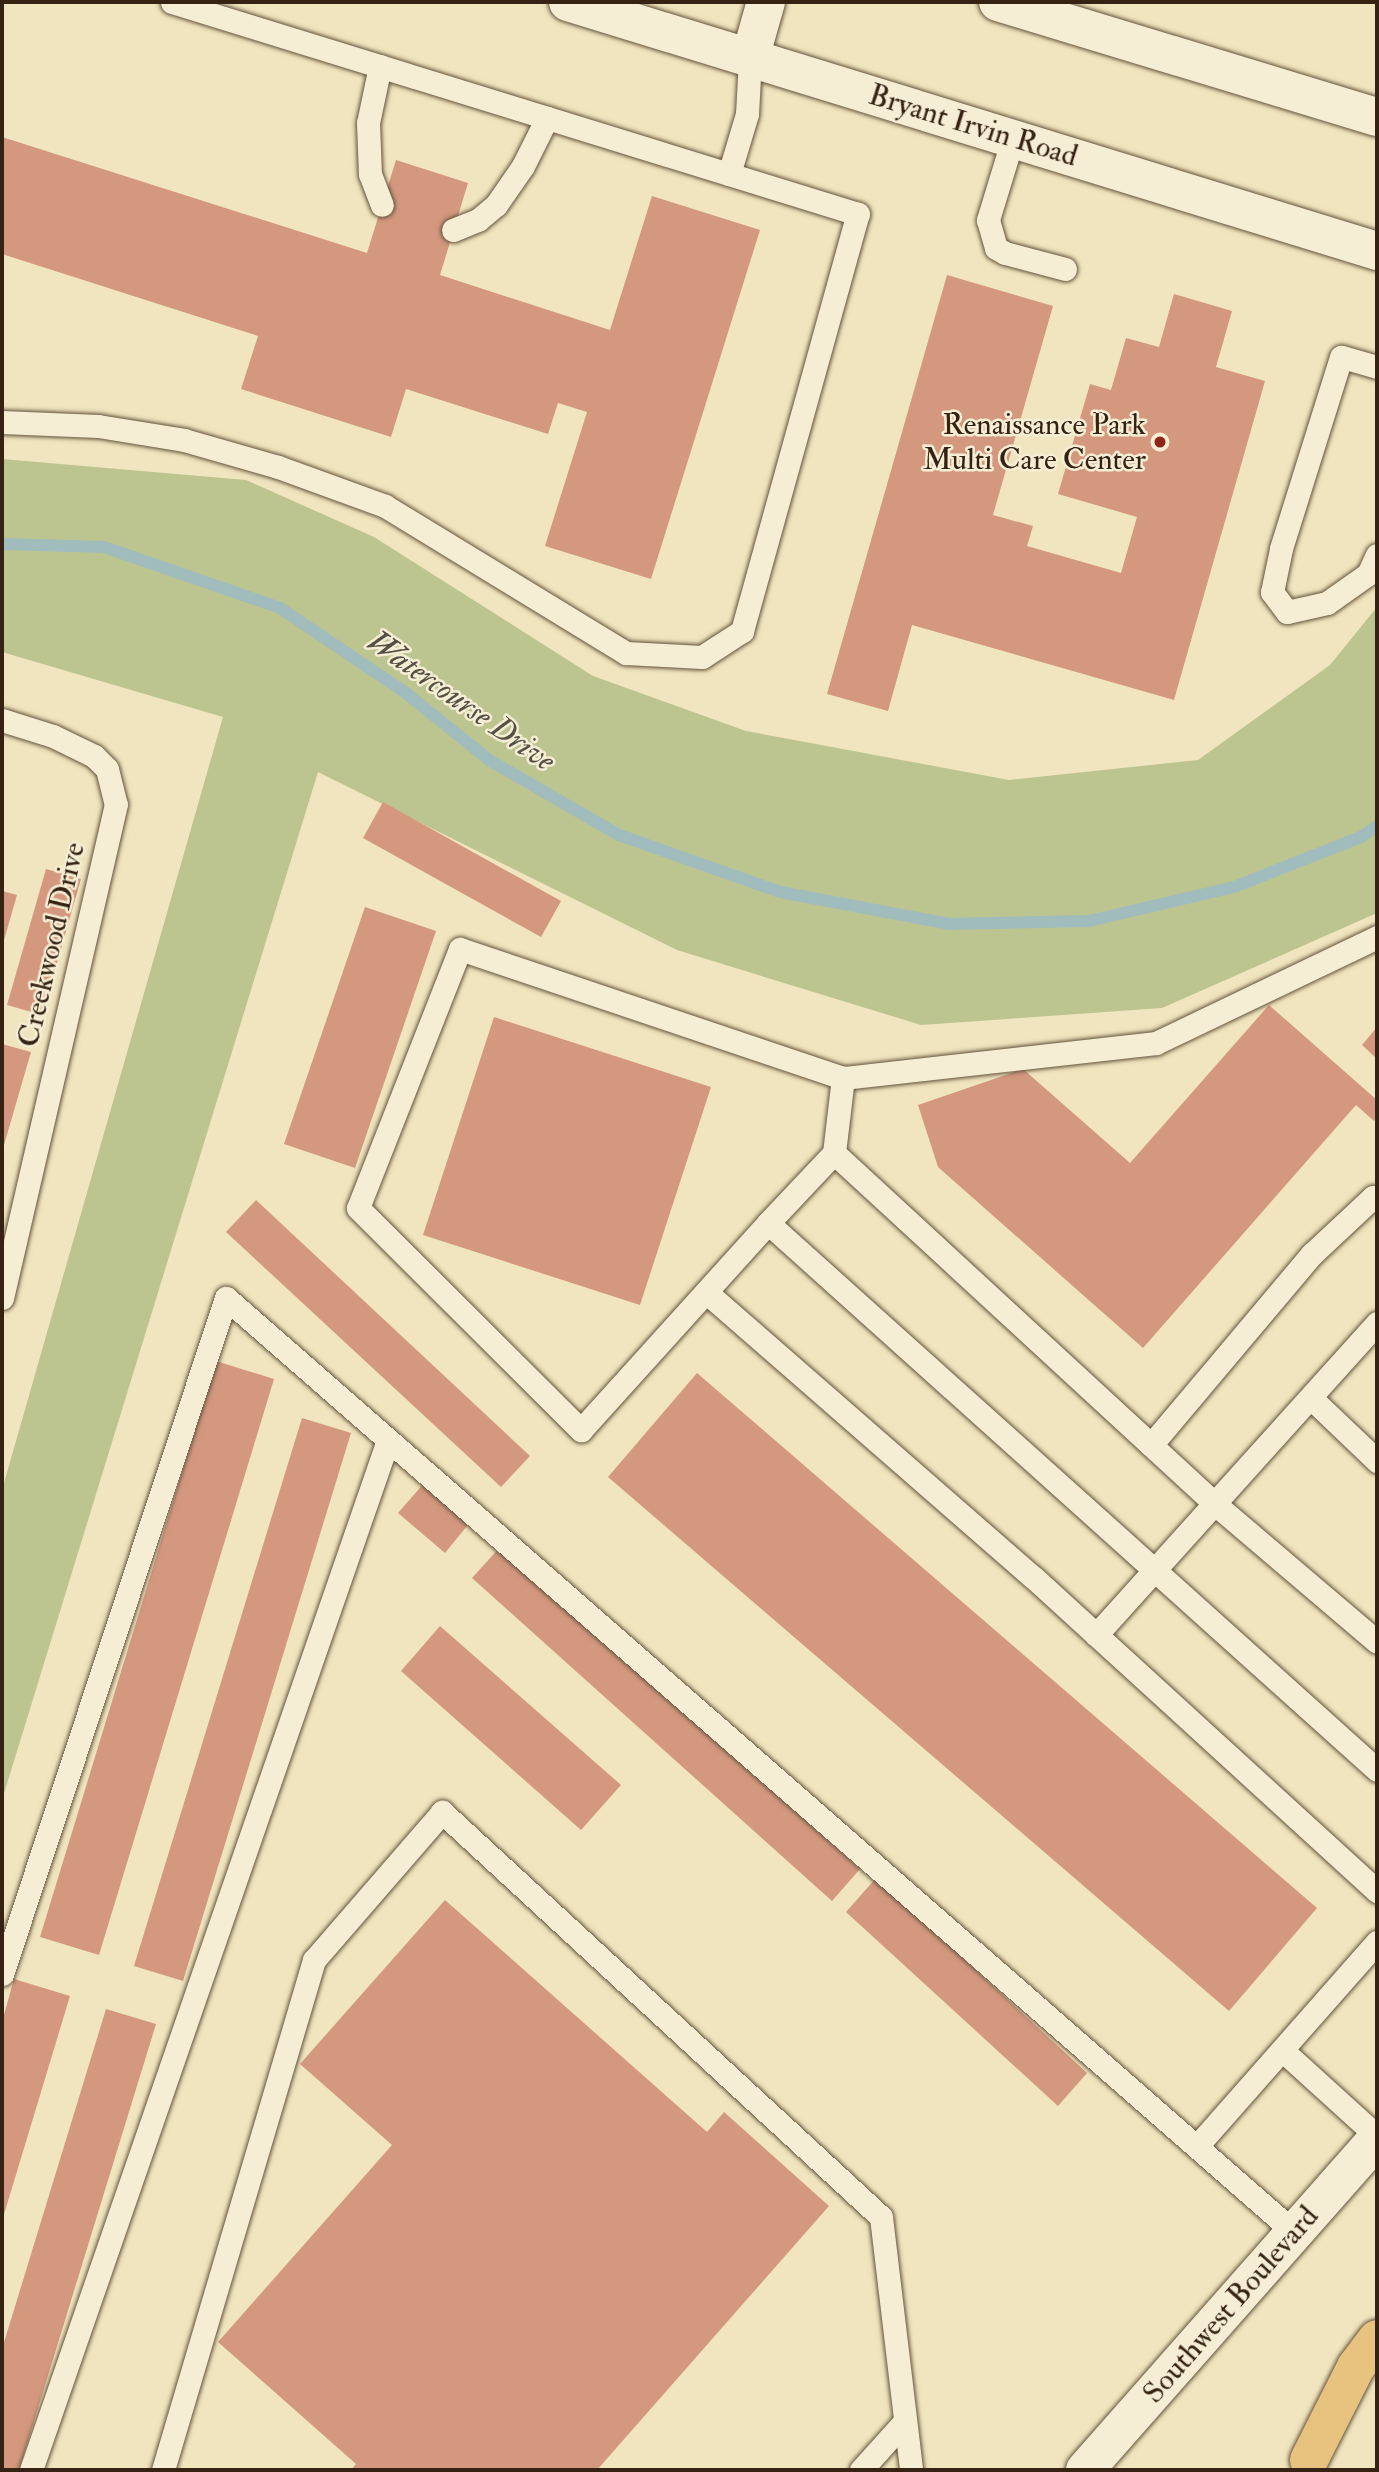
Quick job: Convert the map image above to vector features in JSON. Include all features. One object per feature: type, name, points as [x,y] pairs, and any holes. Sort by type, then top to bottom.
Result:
[{"type":"highway","points":[[1304,2465],[1356,2367],[1377,2339]]},
{"type":"highway","points":[[1304,2465],[1377,2385]]},
{"type":"main road","name":"Bryant Irvin Road","points":[[568,2],[1377,251]]},
{"type":"main road","points":[[750,58],[766,2]]},
{"type":"main road","points":[[998,2],[1377,117]]},
{"type":"main road","name":"Southwest Boulevard","points":[[1086,2470],[1377,2137]]},
{"type":"lane","points":[[2,422],[97,426],[184,440],[278,467],[385,506],[626,653],[702,657],[742,631],[858,214],[173,2]]},
{"type":"lane","points":[[729,174],[747,114],[750,58]]},
{"type":"lane","points":[[380,66],[368,123],[370,174],[382,205]]},
{"type":"lane","points":[[453,230],[478,220],[496,205],[523,166],[547,118]]},
{"type":"lane","points":[[1013,138],[988,220],[996,248],[1005,253],[1065,269]]},
{"type":"lane","points":[[1377,367],[1341,356],[1281,549],[1272,592],[1287,612],[1327,603],[1368,574],[1377,555]]},
{"type":"lane","name":"Creekwood Drive","points":[[2,719],[53,736],[94,756],[107,769],[116,804],[2,1298]]},
{"type":"lane","points":[[843,1078],[834,1153],[581,1430],[358,1208],[460,949],[843,1078],[1156,1043],[1377,937]]},
{"type":"lane","points":[[834,1153],[1215,1504],[1377,1642]]},
{"type":"lane","points":[[1151,1445],[1312,1254],[1373,1198],[1377,1199]]},
{"type":"lane","points":[[768,1223],[1377,1770]]},
{"type":"lane","points":[[706,1292],[1096,1635],[1377,1891]]},
{"type":"lane","points":[[2,1974],[226,1298],[1295,2233]]},
{"type":"lane","points":[[1096,1635],[1312,1399],[1377,1323]]},
{"type":"lane","points":[[1312,1399],[1377,1461]]},
{"type":"lane","points":[[31,2470],[388,1440]]},
{"type":"lane","points":[[163,2470],[314,1960],[442,1812],[881,2217],[911,2470]]},
{"type":"lane","points":[[1197,2146],[1377,1942]]},
{"type":"lane","points":[[1282,2050],[1377,2137]]},
{"type":"lane","points":[[861,2470],[905,2421]]},
{"type":"green space","points":[[2,459],[246,480],[374,537],[593,676],[746,731],[1009,780],[1198,760],[1330,665],[1377,607],[1377,913],[1162,1008],[921,1025],[677,950],[318,772],[2,1800],[2,1490],[223,717],[2,652]]},
{"type":"building","points":[[2,137],[367,253],[396,160],[468,183],[440,275],[610,330],[652,196],[760,230],[651,579],[545,546],[587,412],[558,403],[548,434],[406,389],[391,437],[241,389],[258,336],[2,254]]},
{"type":"building","name":"Renaissance Park Multi Care Center","points":[[947,275],[1053,306],[993,515],[1033,526],[1027,546],[1121,573],[1137,517],[1058,494],[1090,384],[1111,390],[1126,338],[1159,347],[1174,294],[1232,311],[1216,367],[1265,381],[1174,700],[912,625],[888,711],[827,694]]},
{"type":"building","points":[[383,802],[561,901],[541,937],[363,838]]},
{"type":"building","points":[[46,869],[81,879],[42,1015],[7,1005]]},
{"type":"building","points":[[2,891],[17,895],[2,947]]},
{"type":"building","points":[[365,907],[436,931],[355,1168],[284,1144]]},
{"type":"building","points":[[1269,1005],[1377,1100],[1377,1118],[1374,1121],[1356,1105],[1143,1348],[938,1167],[918,1105],[1023,1069],[1130,1163]]},
{"type":"building","points":[[494,1017],[711,1087],[640,1305],[423,1235]]},
{"type":"building","points":[[1377,1027],[1377,1059],[1362,1045]]},
{"type":"building","points":[[2,1044],[31,1052],[2,1152]]},
{"type":"building","points":[[256,1200],[530,1456],[501,1487],[226,1232]]},
{"type":"building","points":[[216,1361],[274,1379],[99,1955],[40,1937]]},
{"type":"building","points":[[697,1373],[1317,1908],[1229,2011],[608,1477]]},
{"type":"building","points":[[302,1418],[351,1433],[183,1981],[134,1966]]},
{"type":"building","points":[[425,1482],[471,1521],[445,1553],[398,1513]]},
{"type":"building","points":[[501,1546],[860,1869],[832,1901],[472,1578]]},
{"type":"building","points":[[440,1626],[621,1785],[581,1830],[401,1671]]},
{"type":"building","points":[[876,1878],[1087,2073],[1058,2106],[846,1912]]},
{"type":"building","points":[[445,1900],[707,2132],[724,2112],[829,2206],[597,2470],[351,2470],[356,2464],[218,2342],[392,2145],[300,2064]]},
{"type":"building","points":[[14,1979],[70,1996],[2,2221],[2,2022]]},
{"type":"building","points":[[106,2009],[156,2024],[19,2470],[2,2470],[2,2349]]},
{"type":"waterway","name":"Watercourse Drive","points":[[2,544],[104,547],[280,608],[406,693],[489,760],[619,835],[780,892],[949,924],[1089,921],[1234,887],[1361,837],[1377,826]]},
{"type":"place","name":"Renaissance Park Multi Care Center","points":[[1160,442]]}]
